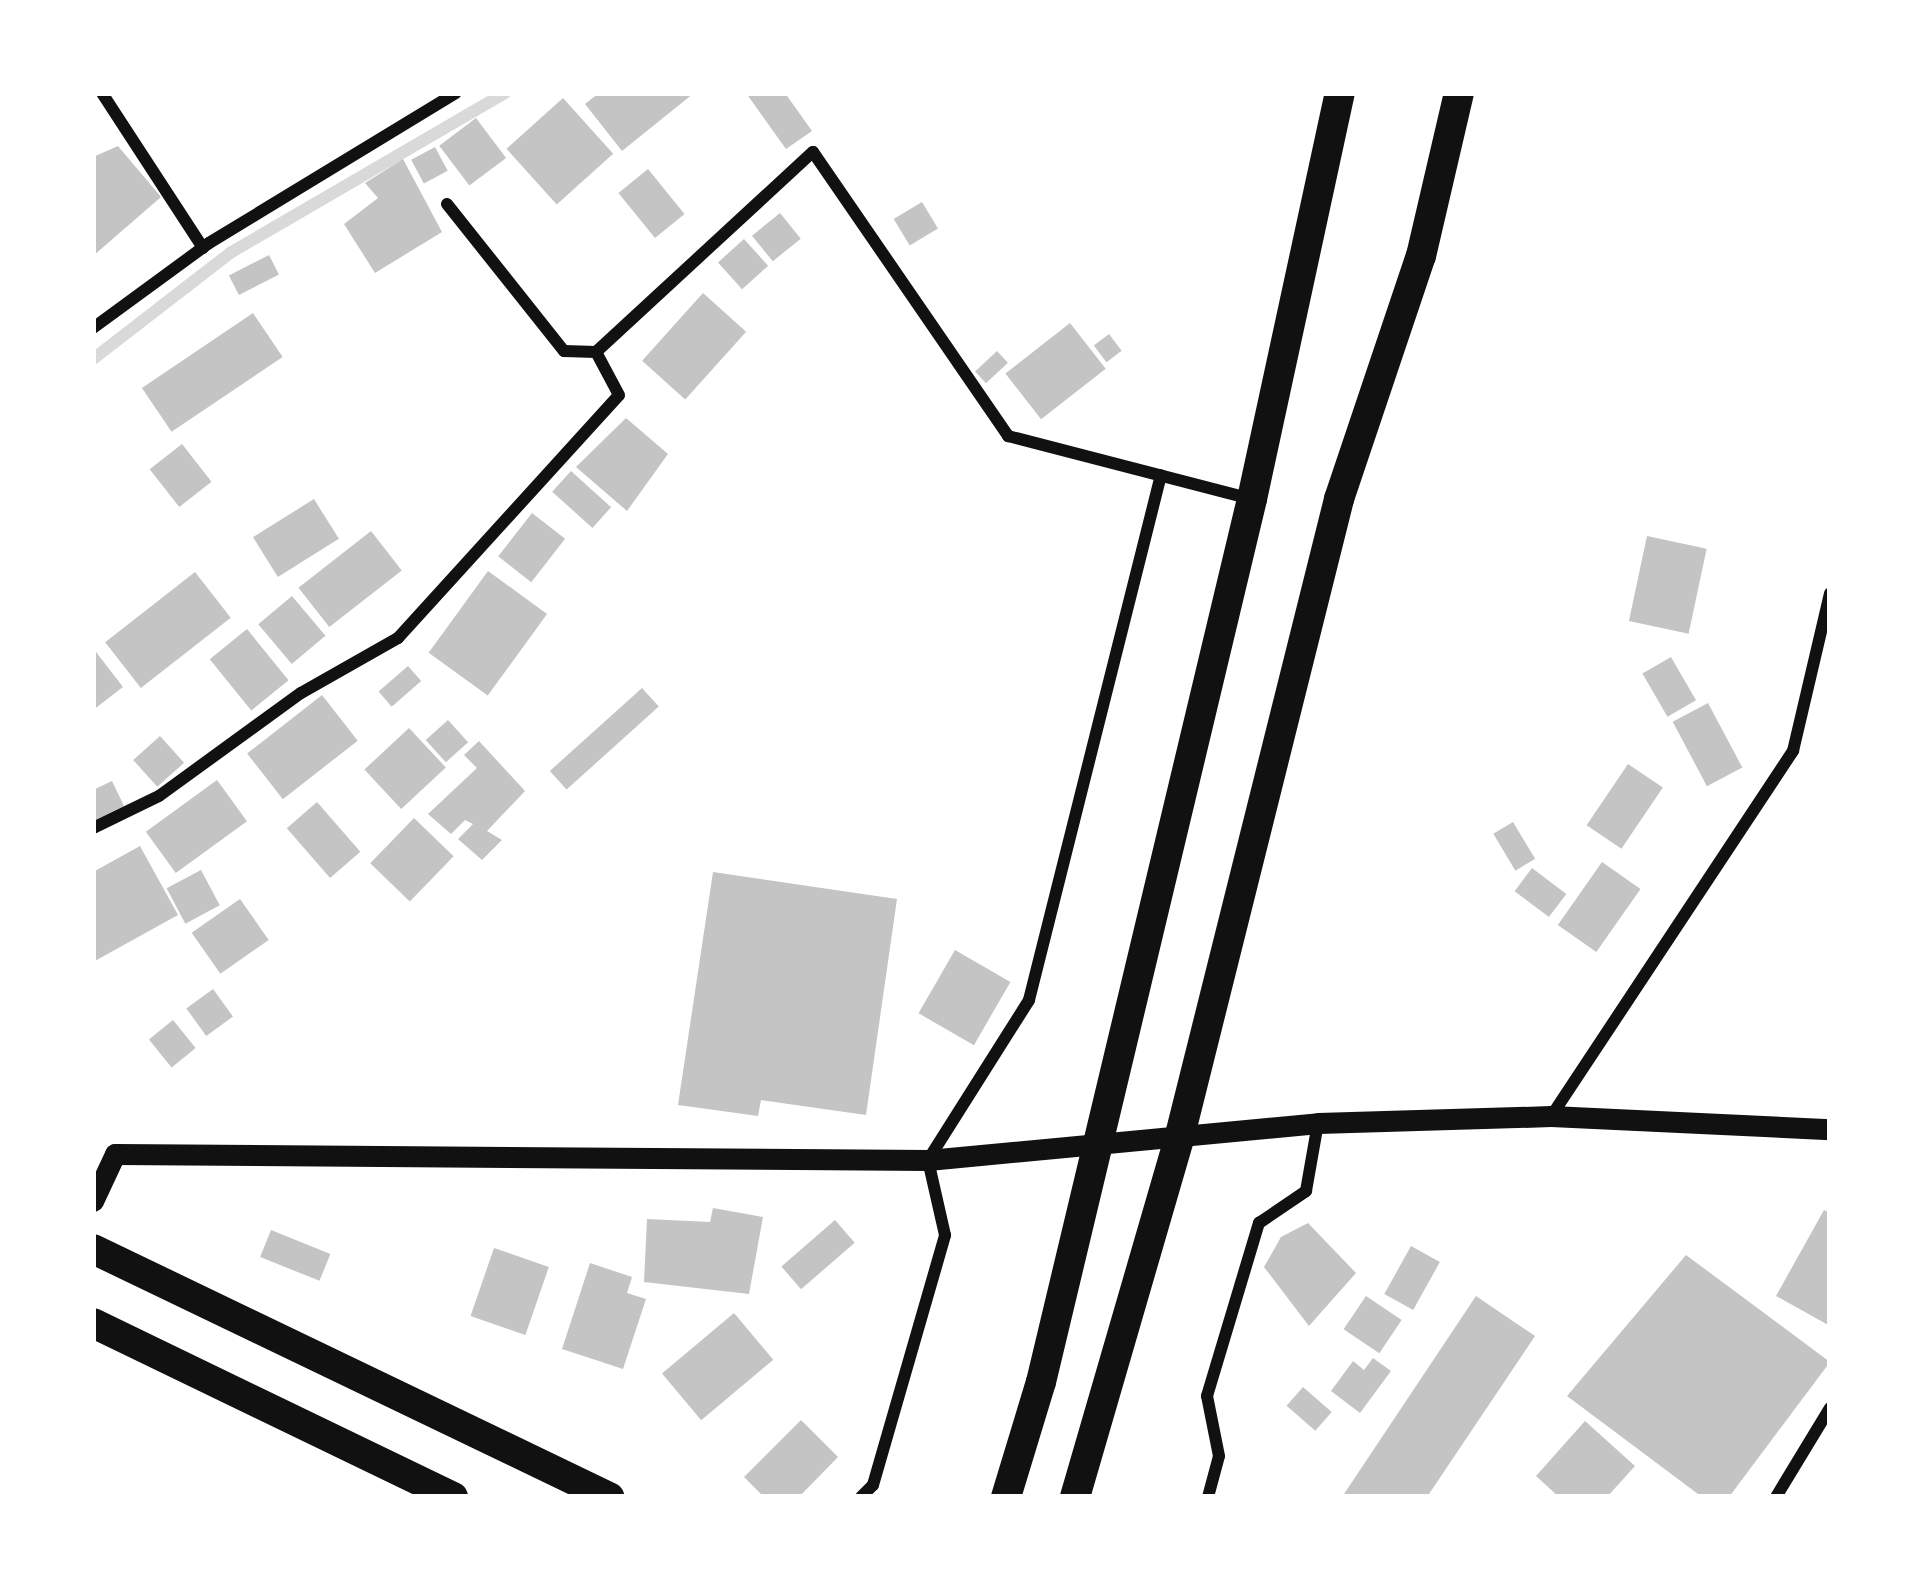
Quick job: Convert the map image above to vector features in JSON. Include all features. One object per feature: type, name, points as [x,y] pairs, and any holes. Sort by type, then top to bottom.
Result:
[{"type":"main road","points":[[1006,1497],[1098,1144],[1252,499],[1340,93]]},
{"type":"main road","points":[[1075,1497],[1180,1136],[1339,499],[1421,256],[1459,93]]},
{"type":"main road","points":[[93,1249],[609,1497]]},
{"type":"main road","points":[[93,1323],[453,1497]]},
{"type":"street","points":[[102,93],[202,248]]},
{"type":"street","points":[[93,328],[202,248],[456,93]]},
{"type":"street","points":[[447,204],[564,351],[596,352],[812,152],[1008,436],[1252,499]]},
{"type":"street","points":[[93,828],[159,796],[301,693],[398,638],[620,395],[596,352]]},
{"type":"street","points":[[861,1497],[873,1485],[945,1235],[928,1160],[1029,1000],[1161,476]]},
{"type":"street","points":[[1551,1116],[1793,752],[1830,593]]},
{"type":"street","points":[[93,1201],[115,1154],[928,1160],[1318,1123],[1551,1116],[1830,1129]]},
{"type":"street","points":[[1208,1497],[1219,1456],[1207,1396],[1226,1331],[1258,1223],[1306,1191],[1318,1123]]},
{"type":"street","points":[[1776,1497],[1830,1408]]},
{"type":"building","points":[[599,93],[694,93],[622,151],[585,104]]},
{"type":"building","points":[[746,93],[785,93],[812,131],[786,149]]},
{"type":"building","points":[[563,98],[613,154],[557,205],[507,149]]},
{"type":"building","points":[[476,118],[506,158],[469,186],[439,146]]},
{"type":"building","points":[[118,146],[161,197],[93,256],[93,157]]},
{"type":"building","points":[[435,147],[448,171],[424,184],[411,160]]},
{"type":"building","points":[[403,159],[442,232],[375,273],[344,224],[378,198],[365,183]]},
{"type":"building","points":[[648,169],[685,214],[655,238],[618,193]]},
{"type":"building","points":[[922,202],[938,229],[910,246],[894,219]]},
{"type":"building","points":[[780,213],[801,239],[773,261],[752,236]]},
{"type":"building","points":[[744,239],[768,266],[742,289],[718,262]]},
{"type":"building","points":[[269,255],[279,275],[239,295],[229,275]]},
{"type":"building","points":[[703,293],[746,332],[685,399],[642,361]]},
{"type":"building","points":[[253,313],[283,357],[172,432],[142,388]]},
{"type":"building","points":[[1070,323],[1106,369],[1041,419],[1005,373]]},
{"type":"building","points":[[1109,334],[1122,351],[1106,362],[1094,345]]},
{"type":"building","points":[[997,351],[1008,363],[986,383],[975,371]]},
{"type":"building","points":[[626,418],[668,454],[627,511],[576,467]]},
{"type":"building","points":[[182,444],[212,482],[179,507],[150,469]]},
{"type":"building","points":[[571,471],[611,507],[592,528],[552,492]]},
{"type":"building","points":[[314,499],[339,539],[278,577],[253,537]]},
{"type":"building","points":[[532,513],[565,539],[531,582],[498,556]]},
{"type":"building","points":[[371,531],[402,570],[329,627],[299,588]]},
{"type":"building","points":[[1647,536],[1707,549],[1689,634],[1629,621]]},
{"type":"building","points":[[488,571],[547,614],[488,696],[429,653]]},
{"type":"building","points":[[195,572],[231,618],[141,688],[105,642]]},
{"type":"building","points":[[292,596],[325,636],[292,664],[258,624]]},
{"type":"building","points":[[247,629],[289,680],[251,710],[210,659]]},
{"type":"building","points":[[93,648],[123,687],[93,710]]},
{"type":"building","points":[[1671,657],[1696,700],[1667,717],[1642,674]]},
{"type":"building","points":[[408,666],[421,681],[392,707],[379,692]]},
{"type":"building","points":[[642,688],[659,707],[567,790],[550,771]]},
{"type":"building","points":[[322,695],[358,741],[283,799],[247,753]]},
{"type":"building","points":[[1708,703],[1742,767],[1707,786],[1673,722]]},
{"type":"building","points":[[448,720],[468,742],[446,762],[426,740]]},
{"type":"building","points":[[409,728],[446,767],[401,809],[364,770]]},
{"type":"building","points":[[160,736],[184,763],[157,787],[133,760]]},
{"type":"building","points":[[479,741],[525,791],[487,831],[502,840],[482,860],[458,839],[473,824],[465,820],[451,834],[428,814],[477,768],[464,755]]},
{"type":"building","points":[[1628,764],[1663,787],[1621,849],[1587,825]]},
{"type":"building","points":[[217,780],[247,821],[176,873],[146,832]]},
{"type":"building","points":[[112,781],[124,806],[93,821],[93,790]]},
{"type":"building","points":[[317,802],[360,852],[330,878],[287,828]]},
{"type":"building","points":[[414,818],[454,856],[410,902],[370,863]]},
{"type":"building","points":[[1513,822],[1535,859],[1515,871],[1493,834]]},
{"type":"building","points":[[140,846],[178,915],[93,962],[93,872]]},
{"type":"building","points":[[1602,862],[1641,889],[1596,952],[1558,925]]},
{"type":"building","points":[[1532,868],[1566,894],[1549,917],[1515,891]]},
{"type":"building","points":[[201,870],[220,905],[185,924],[167,888]]},
{"type":"building","points":[[713,872],[897,899],[866,1115],[761,1100],[758,1116],[678,1105]]},
{"type":"building","points":[[240,899],[269,940],[220,974],[192,933]]},
{"type":"building","points":[[955,950],[1010,982],[974,1045],[918,1013]]},
{"type":"building","points":[[213,989],[233,1017],[206,1036],[186,1008]]},
{"type":"building","points":[[173,1020],[196,1048],[172,1067],[149,1040]]},
{"type":"building","points":[[713,1208],[763,1217],[749,1294],[644,1282],[647,1219],[710,1222]]},
{"type":"building","points":[[1824,1210],[1830,1213],[1830,1326],[1776,1296]]},
{"type":"building","points":[[835,1220],[855,1243],[801,1289],[781,1267]]},
{"type":"building","points":[[1308,1223],[1356,1273],[1309,1326],[1264,1267],[1281,1237]]},
{"type":"building","points":[[271,1230],[330,1254],[319,1281],[260,1257]]},
{"type":"building","points":[[1411,1246],[1440,1262],[1413,1310],[1384,1294]]},
{"type":"building","points":[[494,1248],[549,1267],[525,1335],[471,1316]]},
{"type":"building","points":[[1686,1255],[1830,1362],[1729,1497],[1702,1497],[1567,1396]]},
{"type":"building","points":[[590,1263],[632,1277],[627,1293],[646,1299],[623,1369],[562,1349]]},
{"type":"building","points":[[1366,1296],[1402,1320],[1379,1353],[1344,1329]]},
{"type":"building","points":[[1476,1296],[1535,1336],[1427,1497],[1342,1497]]},
{"type":"building","points":[[734,1313],[773,1360],[701,1420],[662,1373]]},
{"type":"building","points":[[1373,1358],[1391,1371],[1360,1413],[1331,1391],[1353,1361],[1364,1370]]},
{"type":"building","points":[[1303,1387],[1332,1412],[1315,1431],[1287,1406]]},
{"type":"building","points":[[801,1420],[838,1457],[799,1497],[764,1497],[744,1477]]},
{"type":"building","points":[[1585,1421],[1635,1466],[1607,1497],[1559,1497],[1536,1476]]},
{"type":"waterway","points":[[93,359],[230,253],[505,93]]}]
